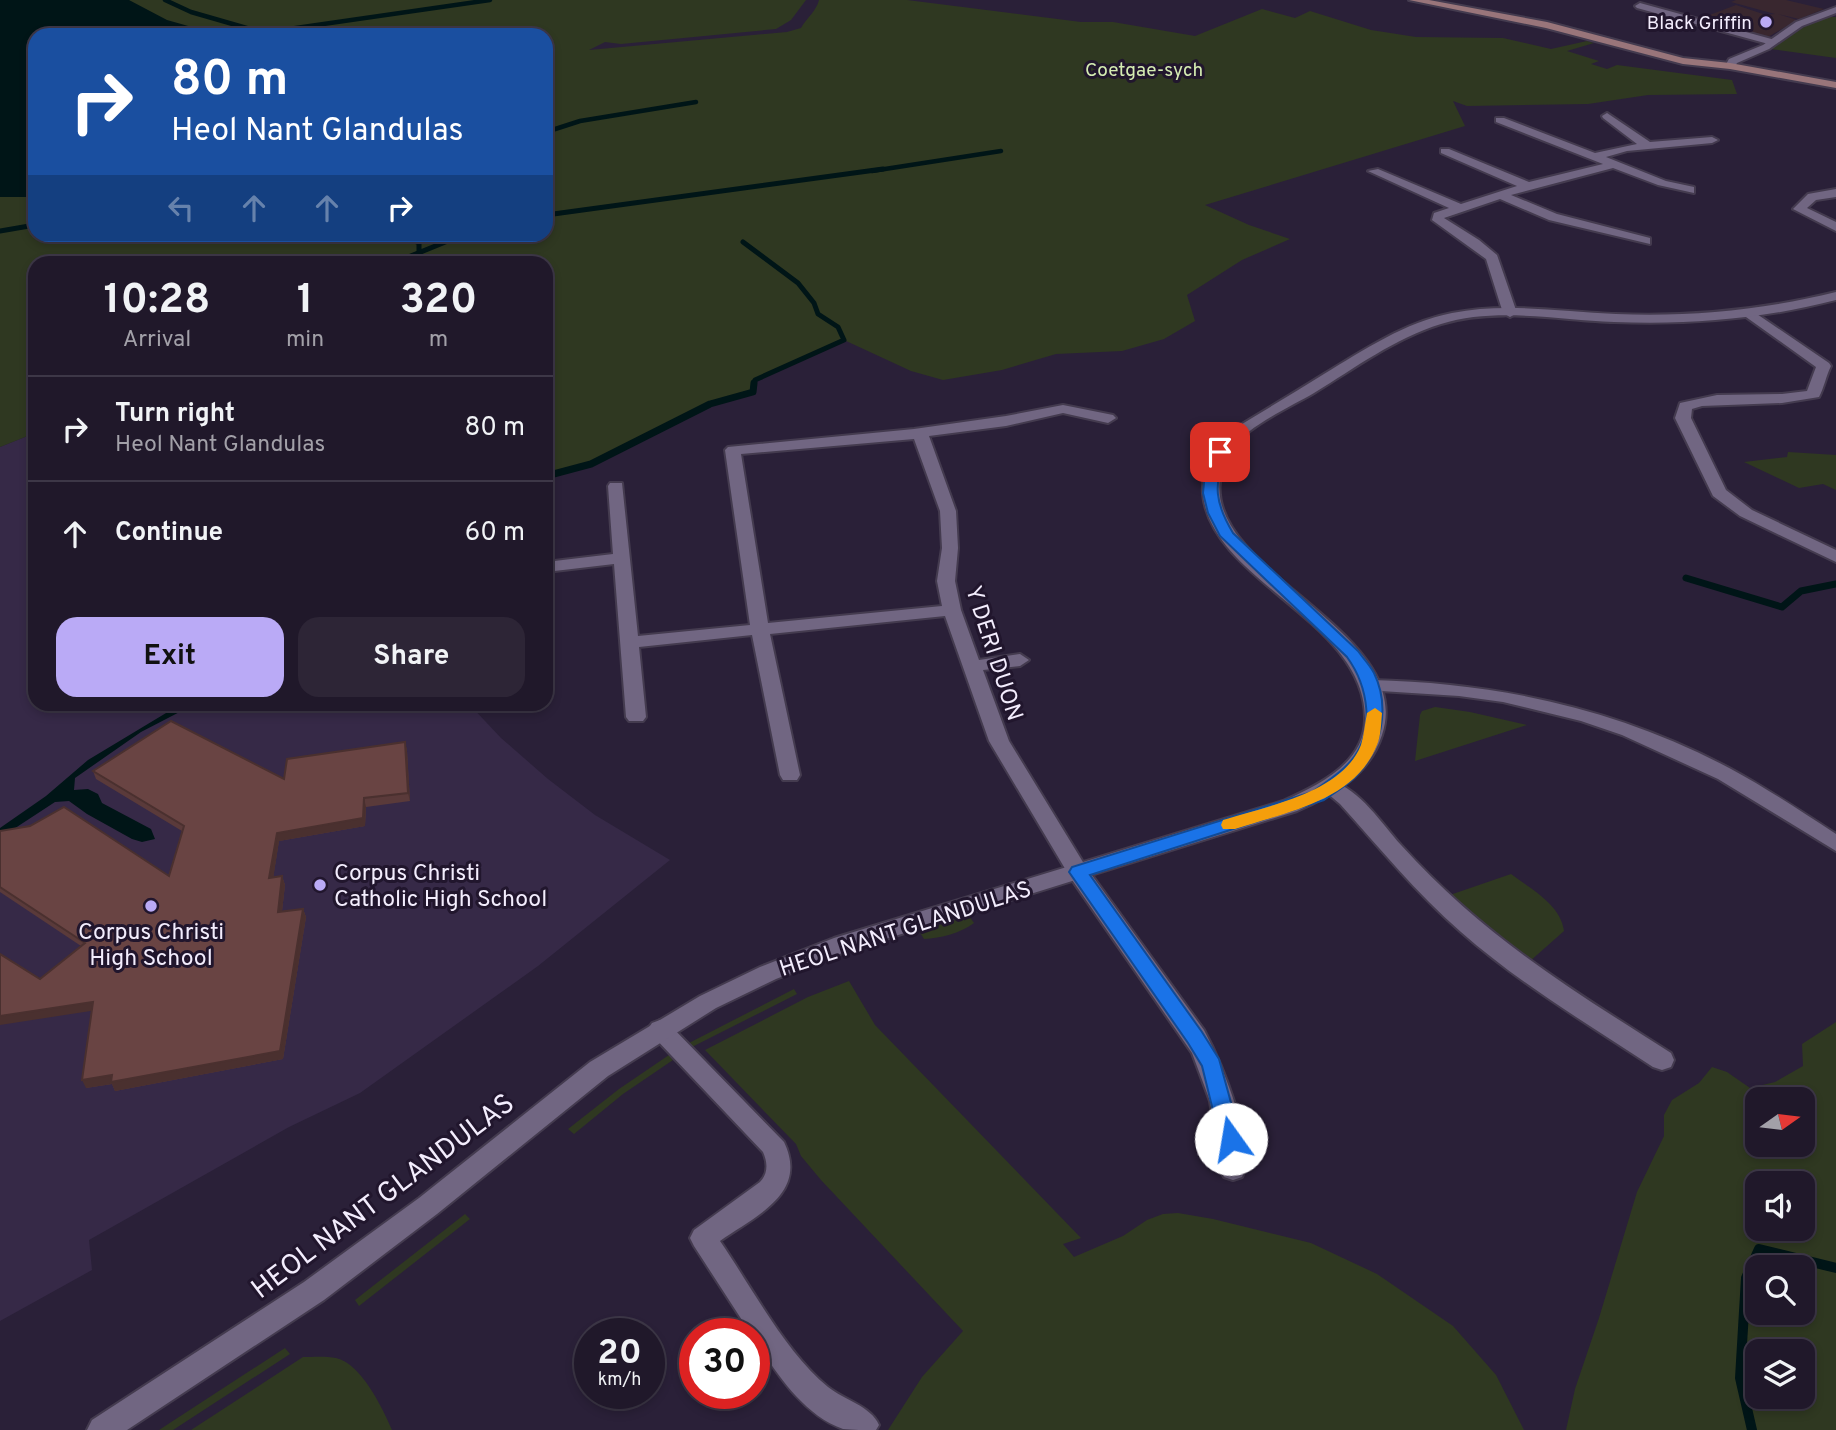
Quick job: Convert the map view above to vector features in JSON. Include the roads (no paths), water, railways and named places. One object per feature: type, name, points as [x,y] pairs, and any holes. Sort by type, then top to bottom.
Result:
[{"type":"main road","points":[[1414,0],[1538,23],[1672,59],[1730,66],[1836,85]]},
{"type":"street","points":[[1640,6],[1773,42]]},
{"type":"street","points":[[1730,66],[1733,61],[1773,42],[1795,26],[1836,10]]},
{"type":"street","points":[[1607,116],[1646,145]]},
{"type":"street","points":[[1500,120],[1612,165],[1690,190]]},
{"type":"street","points":[[1593,157],[1646,145],[1712,140]]},
{"type":"street","points":[[1445,152],[1528,186]]},
{"type":"street","points":[[1510,313],[1492,258],[1475,243],[1438,220],[1438,216],[1528,186],[1612,165]]},
{"type":"street","points":[[1374,171],[1459,208]]},
{"type":"street","points":[[1836,193],[1812,197],[1799,209],[1836,227]]},
{"type":"street","points":[[1500,195],[1553,217],[1646,241]]},
{"type":"street","points":[[1836,296],[1783,310],[1679,319],[1510,313],[1451,317],[1401,337],[1234,435],[1220,452],[1212,472],[1210,493],[1215,513],[1227,536],[1353,654],[1372,686],[1446,688],[1494,694],[1609,722],[1710,766],[1836,844]]},
{"type":"street","points":[[1751,314],[1824,366],[1816,381],[1814,394],[1794,400],[1713,398],[1685,406],[1683,418],[1719,493],[1746,513],[1836,557]]},
{"type":"street","points":[[790,775],[760,629],[733,450],[920,433],[1006,421],[1063,409],[1108,418]]},
{"type":"street","name":"Y DERI DUON","points":[[920,433],[948,510],[950,548],[946,581],[952,610],[972,666],[999,741],[1078,872]]},
{"type":"street","points":[[616,486],[636,718]]},
{"type":"street","points":[[553,566],[621,558]]},
{"type":"street","points":[[631,642],[952,610]]},
{"type":"street","points":[[972,666],[1020,660]]},
{"type":"street","name":"HEOL NANT GLANDULAS","points":[[102,1430],[363,1256],[566,1094],[660,1029],[745,983],[807,957],[1290,806],[1331,788],[1362,759],[1370,743],[1374,724],[1372,686]]},
{"type":"street","points":[[1331,788],[1347,799],[1444,904],[1468,925],[1541,980],[1662,1060]]},
{"type":"street","points":[[1078,872],[1212,1065],[1231,1139],[1233,1169]]},
{"type":"street","points":[[660,1029],[772,1145],[779,1156],[780,1171],[773,1186],[703,1238],[785,1361],[805,1386],[828,1405],[864,1425]]},
{"type":"waterway","points":[[165,0],[191,12],[247,28]]},
{"type":"waterway","points":[[296,28],[490,0]]},
{"type":"waterway","points":[[553,130],[580,121],[696,102]]},
{"type":"waterway","points":[[872,171],[1001,151]]},
{"type":"waterway","points":[[553,214],[883,169]]},
{"type":"waterway","points":[[0,231],[28,226]]},
{"type":"waterway","points":[[417,242],[419,251]]},
{"type":"waterway","points":[[411,256],[445,242]]},
{"type":"waterway","points":[[743,242],[798,283],[814,303],[818,314],[838,327],[844,340],[755,380],[754,385]]},
{"type":"waterway","points":[[553,474],[591,464],[710,404],[753,392],[754,383]]},
{"type":"waterway","points":[[1686,578],[1782,607],[1801,591],[1836,584]]},
{"type":"waterway","points":[[1752,1430],[1740,1378],[1746,1278],[1759,1249],[1836,1268]]},
{"type":"place","name":"Black Griffin","points":[[1766,22]]},
{"type":"place","name":"Corpus Christi Catholic High School","points":[[320,885]]},
{"type":"place","name":"Corpus Christi High School","points":[[151,906]]},
{"type":"park label","name":"Coetgae-sych","points":[[1144,69]]}]
